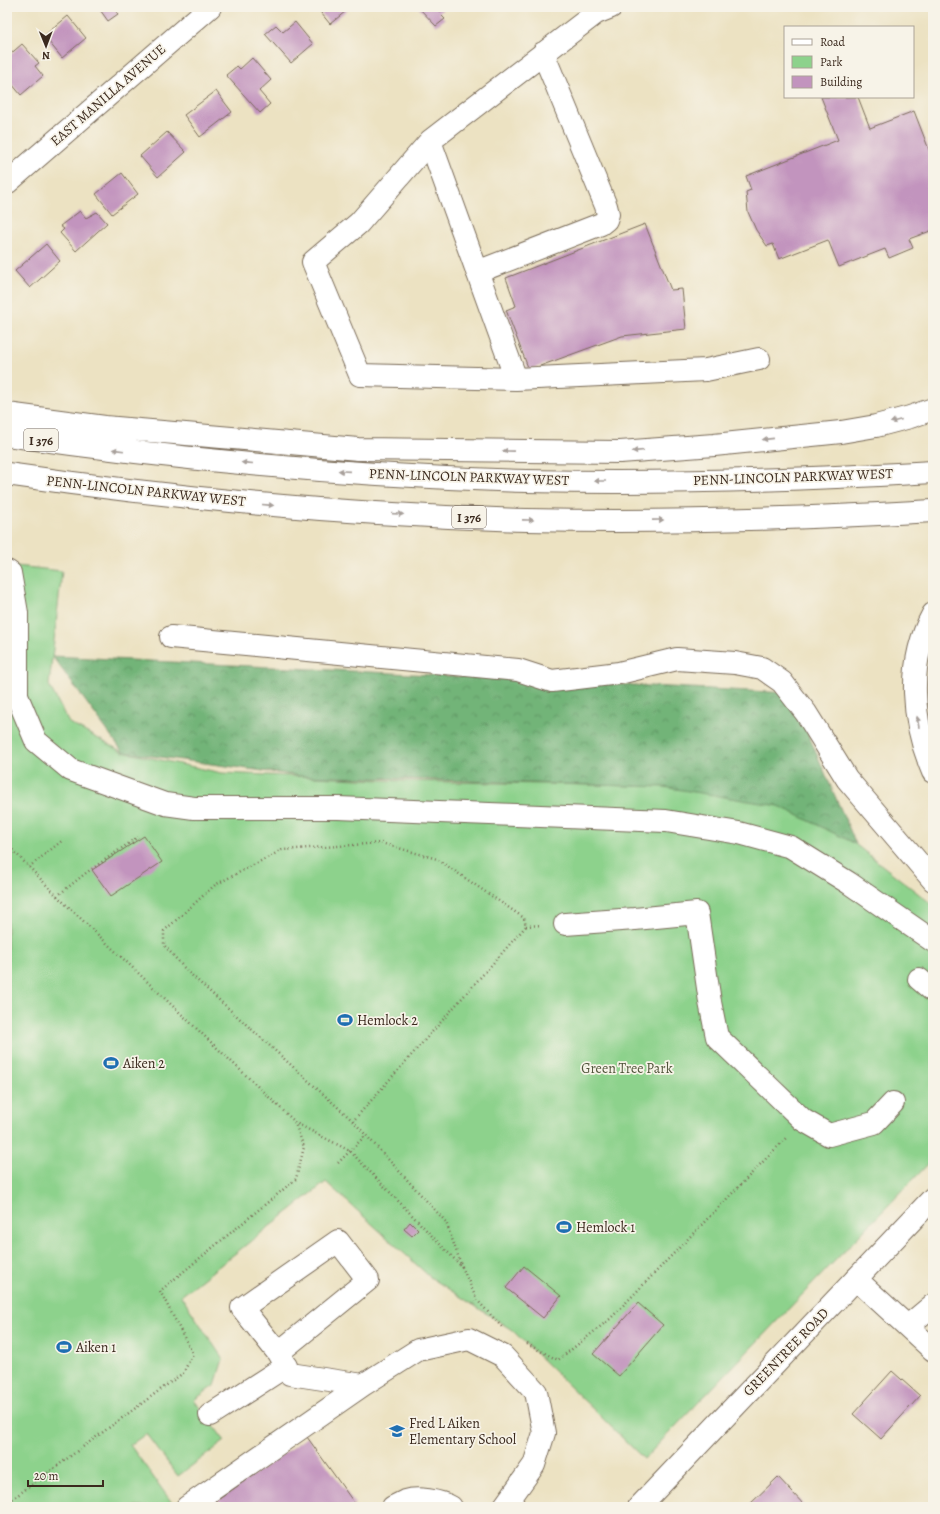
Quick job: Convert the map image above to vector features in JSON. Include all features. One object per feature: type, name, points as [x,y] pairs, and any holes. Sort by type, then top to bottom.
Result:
[{"type":"main road","name":"EAST MANILLA AVENUE","points":[[7,183],[210,7]]},
{"type":"main road","points":[[611,7],[596,13],[430,141],[359,223],[313,262],[360,375],[516,379],[706,370],[759,359]]},
{"type":"main road","points":[[477,272],[601,224],[606,220],[608,214],[543,53]]},
{"type":"main road","points":[[430,141],[516,379]]},
{"type":"main road","points":[[7,414],[105,428],[358,449],[620,452],[714,445],[841,432],[876,426],[933,409]]},
{"type":"main road","name":"PENN-LINCOLN PARKWAY WEST","points":[[7,435],[75,445],[193,459],[397,475],[490,479],[628,481],[759,480],[933,472]]},
{"type":"main road","name":"PENN-LINCOLN PARKWAY WEST","points":[[7,474],[181,497],[410,515],[528,520],[760,519],[933,511]]},
{"type":"main road","points":[[7,571],[10,573],[17,613],[18,696],[36,741],[71,770],[165,804],[194,808],[338,808],[666,820],[739,833],[791,847],[933,941]]},
{"type":"main road","points":[[933,614],[922,639],[916,662],[915,709],[925,753],[933,772]]},
{"type":"main road","points":[[171,637],[518,670],[552,681],[619,673],[677,659],[735,663],[762,668],[782,682],[806,713],[847,779],[933,880]]},
{"type":"main road","points":[[565,924],[635,920],[697,912],[710,1002],[717,1037],[803,1120],[829,1135],[874,1123],[893,1103]]},
{"type":"main road","name":"GREENTREE ROAD","points":[[639,1507],[933,1198]]},
{"type":"main road","points":[[210,1415],[282,1359],[368,1280],[338,1241],[242,1308],[282,1359],[290,1374],[363,1385]]},
{"type":"main road","points":[[856,1279],[933,1350]]},
{"type":"main road","points":[[908,1326],[933,1305]]},
{"type":"main road","points":[[187,1507],[363,1385],[418,1350],[469,1339],[503,1356],[536,1392],[544,1433],[534,1465],[504,1507]]},
{"type":"main road","points":[[393,1507],[406,1500],[428,1500],[442,1502],[451,1507]]},
{"type":"path","points":[[57,896],[86,873],[138,837]]},
{"type":"path","points":[[29,867],[63,840]]},
{"type":"path","points":[[353,1121],[526,926],[524,918],[437,859],[381,843],[282,850],[215,885],[164,932],[164,945],[187,971],[353,1121],[446,1222],[462,1267],[477,1300],[505,1331]]},
{"type":"path","points":[[7,844],[57,896],[294,1121],[350,1151],[462,1267]]},
{"type":"path","points":[[524,1343],[558,1360],[610,1319],[803,1120]]},
{"type":"path","points":[[7,1503],[183,1373],[194,1354],[160,1291],[296,1179],[304,1147],[294,1121]]},
{"type":"path","points":[[338,1163],[366,1135]]},
{"type":"green space","name":"Green Tree Park","points":[[7,565],[62,571],[49,685],[69,723],[123,752],[222,773],[403,781],[682,787],[814,812],[933,905],[933,1159],[644,1459],[512,1330],[430,1277],[326,1182],[181,1296],[223,1359],[215,1385],[194,1400],[225,1441],[178,1476],[146,1434],[130,1445],[175,1507],[7,1507]]},
{"type":"green space","points":[[52,656],[790,693],[856,844],[779,806],[664,787],[300,776],[123,752]]},
{"type":"building","points":[[98,7],[117,7],[114,9],[118,14],[108,21]]},
{"type":"building","points":[[351,7],[330,24],[317,8]]},
{"type":"building","points":[[418,7],[441,7],[443,9],[439,13],[445,19],[436,26]]},
{"type":"building","points":[[68,16],[86,38],[62,58],[44,36]]},
{"type":"building","points":[[295,22],[313,44],[291,63],[265,34],[276,25],[283,32]]},
{"type":"building","points":[[22,44],[39,63],[35,66],[43,76],[21,95],[7,78],[7,57]]},
{"type":"building","points":[[252,58],[271,80],[259,91],[270,104],[260,113],[226,75],[237,66],[240,69]]},
{"type":"building","points":[[216,91],[232,112],[200,137],[184,115]]},
{"type":"building","points":[[821,98],[858,98],[870,128],[914,111],[933,160],[933,230],[909,239],[913,248],[889,258],[885,249],[839,267],[828,240],[779,259],[773,244],[767,246],[756,230],[748,212],[746,192],[751,190],[746,176],[838,140]]},
{"type":"building","points":[[167,132],[186,152],[158,177],[140,156]]},
{"type":"building","points":[[122,173],[138,194],[112,214],[96,194]]},
{"type":"building","points":[[80,211],[86,218],[97,212],[107,223],[76,251],[60,233],[64,229],[60,226]]},
{"type":"building","points":[[645,224],[671,290],[682,289],[686,329],[622,336],[529,370],[506,310],[516,306],[506,278]]},
{"type":"building","points":[[46,244],[60,261],[30,288],[15,271]]},
{"type":"building","points":[[144,836],[162,862],[111,896],[92,870]]},
{"type":"building","points":[[410,1222],[418,1230],[412,1236],[404,1229]]},
{"type":"building","points":[[524,1266],[561,1296],[543,1318],[506,1288]]},
{"type":"building","points":[[638,1303],[663,1325],[619,1376],[593,1354]]},
{"type":"building","points":[[892,1371],[920,1396],[881,1439],[853,1414]]},
{"type":"building","points":[[307,1437],[355,1504],[352,1507],[208,1507]]},
{"type":"building","points":[[778,1477],[806,1507],[747,1507]]},
{"type":"place","name":"Hemlock 2","points":[[345,1020]]},
{"type":"place","name":"Aiken 2","points":[[111,1063]]},
{"type":"place","name":"Hemlock 1","points":[[564,1227]]},
{"type":"place","name":"Aiken 1","points":[[64,1347]]},
{"type":"place","name":"Fred L Aiken Elementary School","points":[[397,1431]]}]
